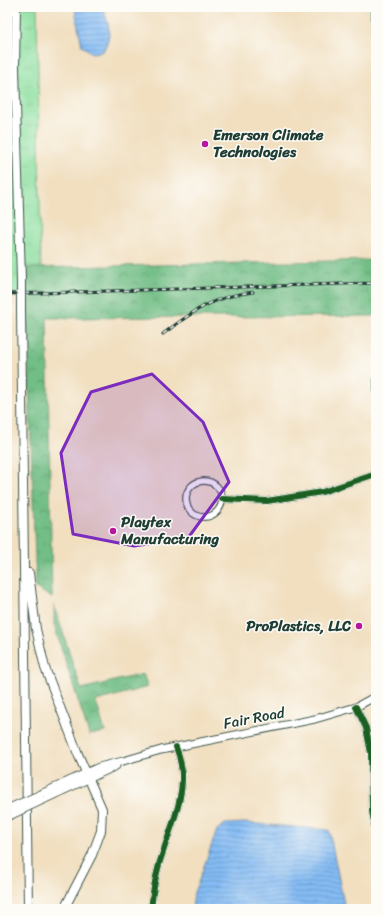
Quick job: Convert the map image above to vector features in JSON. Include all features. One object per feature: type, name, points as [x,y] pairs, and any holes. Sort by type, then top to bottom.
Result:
[{"type":"highway","points":[[16,7],[15,68],[22,311],[28,909]]},
{"type":"highway","points":[[23,469],[30,578],[36,629],[45,668],[102,809],[101,831],[92,855],[64,909]]},
{"type":"main road","name":"Fair Road","points":[[7,817],[43,796],[87,775],[134,758],[176,746],[315,719],[356,707],[376,696]]},
{"type":"main road","name":"Fair Road","points":[[7,809],[43,796]]},
{"type":"street","points":[[374,7],[376,69]]},
{"type":"street","points":[[376,299],[376,395]]},
{"type":"street","points":[[222,499],[267,501],[322,492],[376,474]]},
{"type":"street","points":[[203,481],[214,484],[221,493],[222,499],[217,511],[205,516],[194,513],[187,504],[186,498],[191,486],[197,482],[203,481]]},
{"type":"street","points":[[356,707],[366,728],[374,769],[372,812],[376,833]]},
{"type":"street","points":[[151,909],[154,887],[164,849],[175,818],[181,788],[181,766],[176,746]]},
{"type":"highlighted area","points":[[152,374],[203,422],[229,482],[188,538],[134,546],[73,534],[61,453],[91,392]]},
{"type":"green space","points":[[7,7],[37,7],[41,269],[25,268],[25,293],[7,294]]},
{"type":"green space","points":[[376,260],[376,316],[47,318],[52,598],[36,588],[25,268]]},
{"type":"green space","points":[[54,605],[81,689],[143,674],[148,687],[96,701],[105,732],[89,735],[54,625]]},
{"type":"water","points":[[75,7],[104,7],[109,32],[108,40],[103,51],[92,53],[82,46]]},
{"type":"water","points":[[245,823],[329,830],[345,909],[192,909],[194,892],[217,830],[225,824]]},
{"type":"railway","points":[[7,294],[376,283]]},
{"type":"railway","points":[[163,334],[195,311],[215,301],[226,297],[253,292]]},
{"type":"cycle path","points":[[374,7],[376,69]]},
{"type":"cycle path","points":[[376,299],[376,395]]},
{"type":"cycle path","points":[[222,499],[267,501],[322,492],[376,474]]},
{"type":"cycle path","points":[[356,707],[366,728],[371,753],[372,811],[376,833]]},
{"type":"cycle path","points":[[151,909],[157,871],[175,818],[182,786],[180,760],[176,747]]},
{"type":"place","name":"Emerson Climate Technologies","points":[[205,144]]},
{"type":"place","name":"Playtex Manufacturing","points":[[113,531]]},
{"type":"place","name":"ProPlastics, LLC","points":[[359,626]]}]
